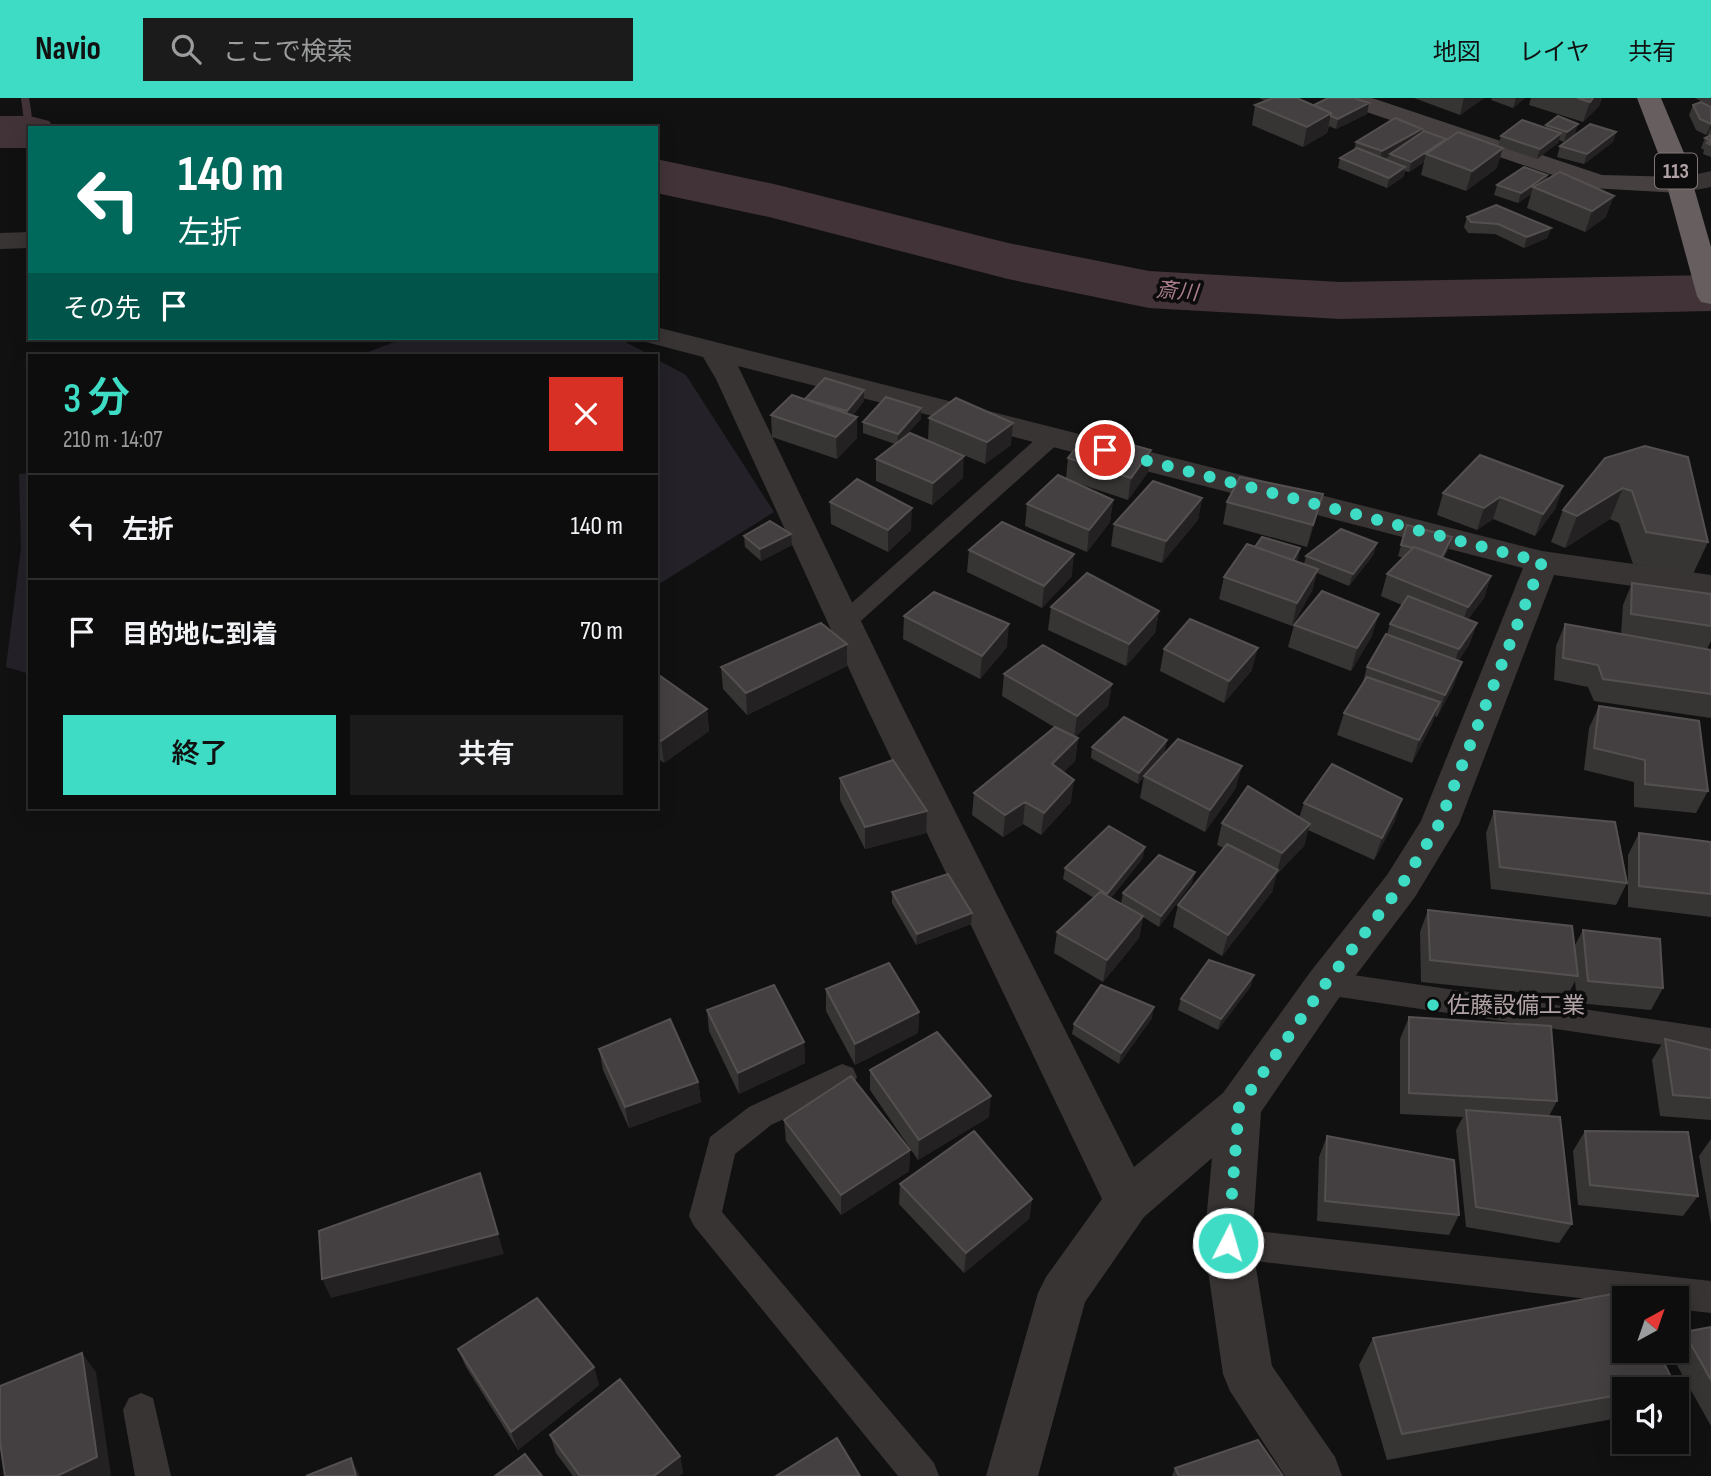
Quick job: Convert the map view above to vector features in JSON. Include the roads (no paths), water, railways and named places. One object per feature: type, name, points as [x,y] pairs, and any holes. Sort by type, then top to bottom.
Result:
[{"type":"highway","name":"113","points":[[1649,98],[1680,186],[1711,296]]},
{"type":"street","points":[[1349,98],[1546,167],[1600,183],[1680,186],[1711,179]]},
{"type":"street","points":[[0,241],[28,240]]},
{"type":"street","points":[[658,335],[1542,562],[1711,586]]},
{"type":"street","points":[[713,349],[731,379],[845,622],[1127,1202]]},
{"type":"street","points":[[1012,1476],[1063,1293],[1127,1202],[1239,1107],[1326,983],[1401,886],[1439,824],[1542,562]]},
{"type":"street","points":[[1239,1107],[1228,1243],[1248,1374],[1316,1476]]},
{"type":"lane","points":[[845,622],[1053,436]]},
{"type":"lane","points":[[1326,983],[1711,1040]]},
{"type":"lane","points":[[842,1077],[760,1116],[722,1147],[705,1216],[921,1476]]},
{"type":"lane","points":[[1228,1243],[1711,1297]]},
{"type":"lane","points":[[141,1410],[153,1476]]},
{"type":"waterway","points":[[24,132],[28,121],[25,98]]},
{"type":"waterway","name":"斎川","points":[[0,132],[28,132]]},
{"type":"waterway","name":"斎川","points":[[658,176],[774,201],[1008,261],[1149,290],[1340,300],[1464,300],[1711,293]]},
{"type":"place","name":"佐藤設備工業","points":[[1433,1005]]}]
